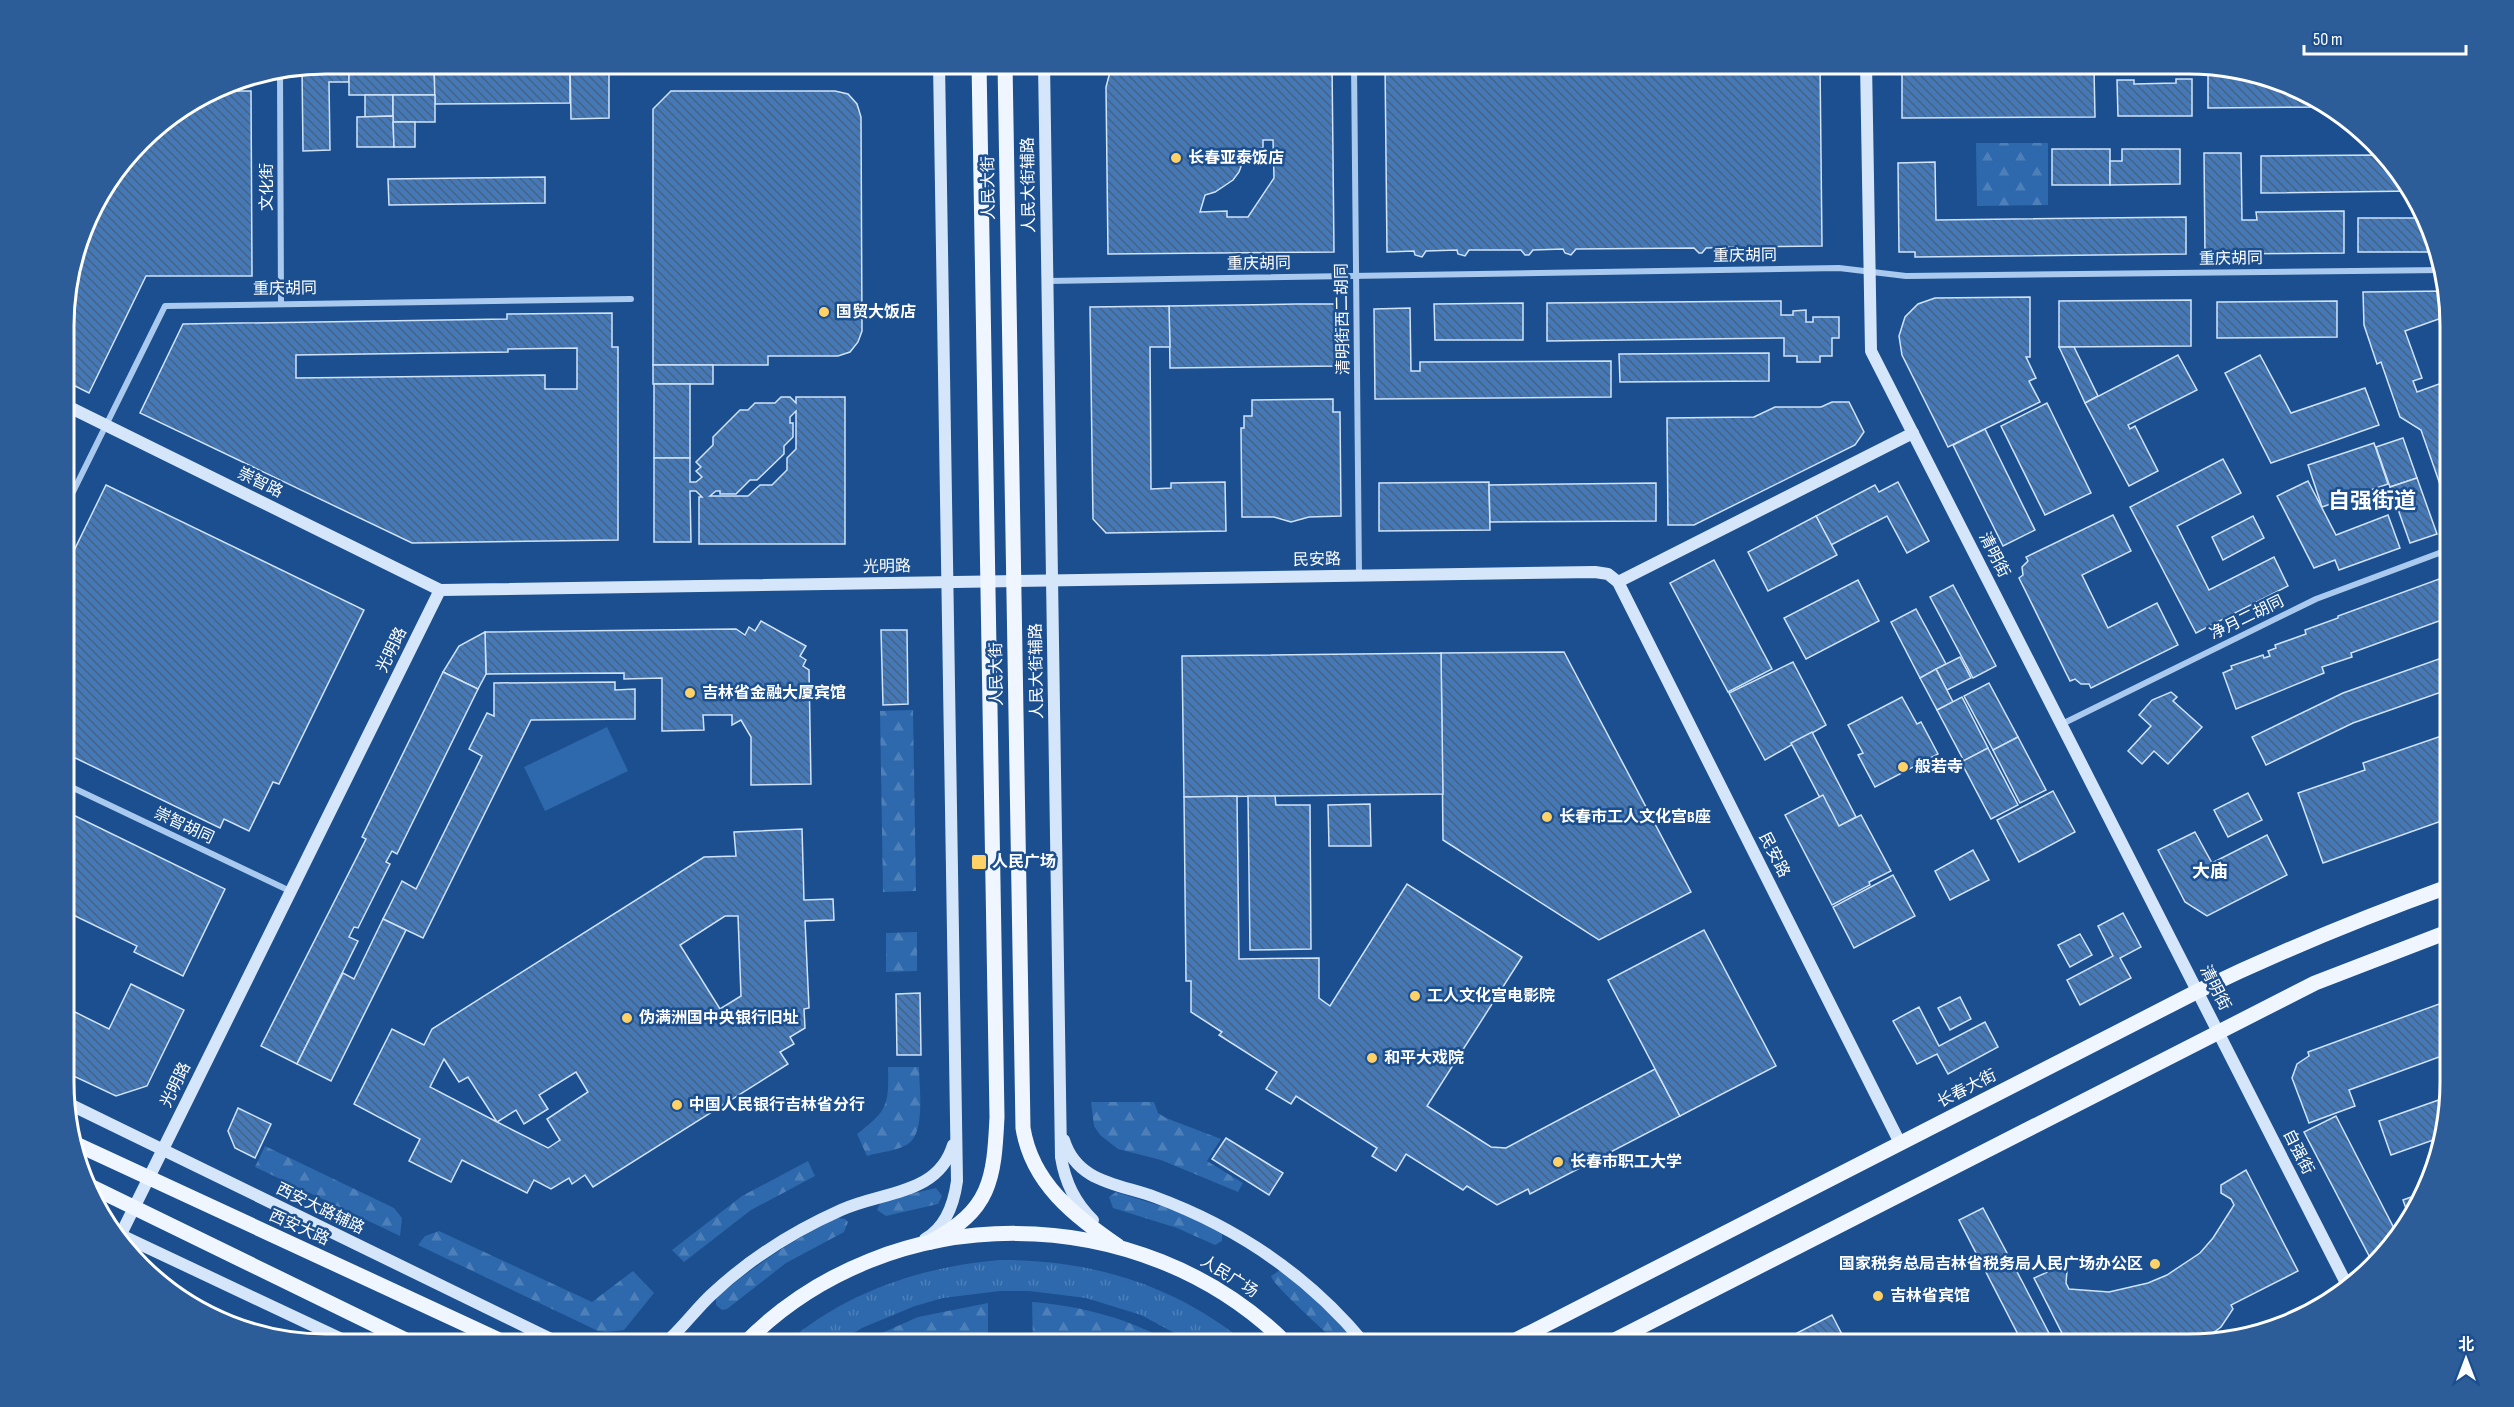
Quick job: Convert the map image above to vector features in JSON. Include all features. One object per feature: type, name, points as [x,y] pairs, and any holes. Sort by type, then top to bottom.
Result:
[{"type":"main road","name":"人民大街","points":[[930,1242],[959,1226],[981,1202],[988,1185],[995,1149],[979,74]]},
{"type":"main road","name":"人民大街","points":[[1005,74],[1023,1128],[1031,1160],[1045,1183],[1077,1217],[1125,1248]]},
{"type":"main road","name":"长春大街","points":[[1528,1334],[2198,991],[2296,944],[2440,890]]},
{"type":"main road","points":[[1628,1334],[2315,983],[2440,935]]},
{"type":"main road","name":"西安大路","points":[[82,1147],[486,1334]]},
{"type":"main road","points":[[98,1190],[393,1334]]},
{"type":"main road","name":"人民广场","points":[[755,1334],[778,1314],[835,1277],[910,1247],[997,1232],[1031,1232],[1065,1235],[1125,1248],[1184,1271],[1224,1292],[1252,1312],[1276,1334]]},
{"type":"street","points":[[910,1247],[929,1236],[940,1226],[955,1198],[957,1181],[939,74]]},
{"type":"street","name":"人民大街辅路","points":[[1044,74],[1061,1157],[1071,1191],[1082,1209],[1125,1248]]},
{"type":"street","name":"清明街西二胡同","points":[[1354,74],[1359,576]]},
{"type":"street","name":"清明街","points":[[1866,74],[1871,351],[2218,1032]]},
{"type":"street","name":"文化街","points":[[280,78],[281,303]]},
{"type":"street","name":"重庆胡同","points":[[1047,281],[1839,268],[1906,276],[2435,270]]},
{"type":"street","name":"重庆胡同","points":[[74,489],[165,306],[631,299]]},
{"type":"street","name":"崇智路","points":[[74,410],[440,590]]},
{"type":"street","points":[[1618,582],[1913,433]]},
{"type":"street","name":"净月二胡同","points":[[2062,724],[2316,599],[2440,553]]},
{"type":"street","name":"民安路","points":[[1014,582],[1595,572],[1608,574],[1618,582],[1900,1143]]},
{"type":"street","name":"光明路","points":[[120,1228],[134,1208],[440,590],[1014,582]]},
{"type":"street","name":"崇智胡同","points":[[74,788],[291,892]]},
{"type":"street","name":"自强街","points":[[2218,1032],[2344,1279]]},
{"type":"street","name":"西安大路辅路","points":[[75,1107],[540,1334]]},
{"type":"street","points":[[673,1334],[712,1293],[774,1245],[843,1209],[932,1178],[949,1159],[956,1120]]},
{"type":"street","points":[[1060,1120],[1064,1143],[1072,1158],[1093,1178],[1185,1208],[1255,1244],[1317,1291],[1356,1334]]},
{"type":"street","points":[[130,1241],[331,1334]]},
{"type":"green space","points":[[1976,143],[2048,143],[2048,205],[1977,206]]},
{"type":"green space","points":[[913,710],[916,891],[883,892],[880,711]]},
{"type":"green space","points":[[607,727],[628,771],[545,811],[524,767]]},
{"type":"green space","points":[[917,932],[917,971],[886,972],[886,933]]},
{"type":"green space","points":[[888,1067],[919,1067],[920,1108],[917,1130],[914,1138],[908,1144],[894,1150],[867,1156],[857,1134],[875,1119],[884,1106],[888,1091]]},
{"type":"green space","points":[[1091,1102],[1154,1102],[1158,1113],[1166,1118],[1221,1139],[1207,1161],[1243,1183],[1238,1192],[1161,1160],[1118,1149],[1100,1135],[1094,1126]]},
{"type":"green space","points":[[265,1146],[394,1208],[402,1218],[400,1236],[255,1167]]},
{"type":"green space","points":[[808,1161],[815,1176],[751,1210],[684,1262],[672,1250],[742,1196]]},
{"type":"green space","points":[[936,1188],[942,1196],[938,1204],[886,1216],[877,1210],[881,1201]]},
{"type":"green space","points":[[1116,1192],[1183,1213],[1222,1232],[1222,1241],[1215,1245],[1177,1228],[1113,1208],[1109,1197]]},
{"type":"green space","points":[[838,1218],[848,1222],[844,1232],[786,1263],[727,1309],[722,1310],[716,1305],[716,1298],[759,1264],[805,1235]]},
{"type":"green space","points":[[439,1231],[592,1302],[633,1271],[654,1293],[624,1330],[598,1331],[418,1245],[425,1236]]},
{"type":"green space","points":[[999,1260],[1033,1261],[1066,1264],[1099,1271],[1161,1291],[1220,1323],[1234,1334],[1176,1334],[1141,1315],[1086,1298],[1029,1291],[1000,1291],[943,1298],[915,1306],[852,1334],[798,1334],[833,1310],[885,1285],[970,1263]]},
{"type":"green space","points":[[1280,1270],[1313,1296],[1349,1334],[1327,1334],[1271,1276]]},
{"type":"green space","points":[[1032,1302],[1088,1310],[1155,1334],[1033,1334]]},
{"type":"green space","points":[[988,1303],[988,1334],[880,1334],[918,1317]]},
{"type":"building","points":[[349,74],[349,82],[329,82],[330,150],[303,151],[302,75]]},
{"type":"building","points":[[349,74],[434,74],[435,95],[349,95]]},
{"type":"building","points":[[434,74],[570,74],[570,103],[435,104]]},
{"type":"building","points":[[570,74],[609,74],[609,118],[571,119]]},
{"type":"building","name":"长春亚泰饭店","points":[[1109,74],[1332,74],[1334,252],[1108,254],[1106,87]],"holes":[[[1263,140],[1273,140],[1274,178],[1248,217],[1227,217],[1227,211],[1200,212],[1205,195],[1215,192],[1233,180],[1239,172],[1246,153],[1263,148]]]},
{"type":"building","points":[[1385,74],[1820,74],[1822,246],[1749,247],[1745,253],[1738,251],[1737,247],[1706,248],[1702,253],[1694,248],[1576,249],[1571,255],[1565,253],[1563,249],[1533,250],[1529,255],[1525,255],[1521,250],[1469,250],[1465,256],[1458,254],[1457,250],[1426,251],[1422,257],[1415,255],[1414,251],[1387,252]]},
{"type":"building","points":[[1902,74],[2094,74],[2095,117],[1902,118]]},
{"type":"building","points":[[2208,74],[2254,82],[2300,99],[2314,107],[2208,108]]},
{"type":"building","points":[[2176,79],[2192,79],[2192,116],[2118,116],[2117,80],[2134,80],[2134,84],[2176,83]]},
{"type":"building","points":[[237,90],[251,91],[252,276],[146,276],[89,393],[74,386],[74,309],[82,260],[99,214],[116,185],[136,159],[159,136],[185,116],[214,99]]},
{"type":"building","points":[[671,91],[835,91],[848,94],[857,104],[861,117],[862,331],[858,342],[850,352],[838,356],[768,356],[768,365],[653,365],[653,109]]},
{"type":"building","points":[[365,95],[393,95],[393,116],[365,117]]},
{"type":"building","points":[[393,95],[435,95],[435,122],[393,122]]},
{"type":"building","points":[[393,116],[394,147],[357,147],[357,117]]},
{"type":"building","points":[[393,122],[415,122],[415,147],[394,147]]},
{"type":"building","points":[[2052,149],[2110,149],[2110,185],[2052,185]]},
{"type":"building","points":[[2122,149],[2180,149],[2180,184],[2110,185],[2110,161],[2122,161]]},
{"type":"building","points":[[2204,153],[2241,153],[2242,220],[2257,220],[2256,212],[2344,211],[2344,253],[2205,254]]},
{"type":"building","points":[[2374,155],[2402,191],[2261,193],[2261,156]]},
{"type":"building","points":[[1935,162],[1936,220],[2186,217],[2186,254],[1915,257],[1915,252],[1899,252],[1898,163]]},
{"type":"building","points":[[545,177],[545,203],[389,205],[388,179]]},
{"type":"building","points":[[2358,218],[2417,218],[2430,252],[2358,252]]},
{"type":"building","points":[[2438,291],[2440,319],[2405,331],[2422,378],[2413,381],[2417,392],[2440,384],[2440,484],[2421,430],[2400,417],[2381,362],[2377,364],[2364,325],[2363,292]]},
{"type":"building","points":[[2030,297],[2030,357],[2026,357],[2036,378],[2029,381],[2040,402],[1948,447],[1902,355],[1899,336],[1905,317],[1918,304],[1935,298]]},
{"type":"building","points":[[2191,300],[2191,346],[2059,347],[2059,301]]},
{"type":"building","points":[[1781,301],[1781,315],[1793,315],[1793,311],[1806,310],[1806,322],[1813,322],[1813,317],[1839,317],[1839,338],[1832,338],[1832,356],[1820,356],[1820,362],[1797,362],[1797,356],[1784,356],[1784,338],[1547,341],[1547,303]]},
{"type":"building","points":[[2337,301],[2337,337],[2217,338],[2217,302]]},
{"type":"building","points":[[1523,303],[1523,340],[1435,340],[1434,304]]},
{"type":"building","points":[[1338,304],[1338,366],[1170,368],[1169,306]]},
{"type":"building","points":[[1169,306],[1170,347],[1150,347],[1151,489],[1171,488],[1171,483],[1225,482],[1226,531],[1106,533],[1093,519],[1090,307]]},
{"type":"building","points":[[1410,308],[1411,371],[1420,371],[1420,362],[1611,361],[1611,397],[1375,399],[1374,309]]},
{"type":"building","points":[[612,313],[612,347],[618,347],[618,540],[412,543],[140,413],[183,324],[507,319],[507,314]],"holes":[[[577,348],[577,389],[545,389],[545,375],[296,378],[296,355],[508,352],[508,349]]]},
{"type":"building","points":[[2059,347],[2074,347],[2098,396],[2085,403]]},
{"type":"building","points":[[1769,353],[1769,381],[1620,382],[1619,354]]},
{"type":"building","points":[[2178,355],[2197,390],[2128,425],[2130,429],[2135,426],[2158,471],[2129,486],[2085,403]]},
{"type":"building","points":[[2260,355],[2291,413],[2365,388],[2379,425],[2271,463],[2225,373]]},
{"type":"building","points":[[653,365],[713,365],[713,384],[653,384]]},
{"type":"building","points":[[654,384],[690,384],[690,458],[654,458]]},
{"type":"building","points":[[781,397],[790,397],[796,403],[796,397],[845,397],[845,544],[699,544],[699,497],[702,497],[696,491],[690,491],[691,542],[654,542],[654,458],[690,458],[690,482],[696,482],[702,477],[696,471],[701,467],[696,462],[713,445],[713,437],[740,410],[748,410],[755,403],[775,403]],"holes":[[[796,411],[796,449],[787,458],[787,470],[772,485],[760,485],[748,496],[710,496],[716,491],[720,491],[720,494],[736,494],[750,480],[757,480],[784,454],[784,446],[793,437],[793,423],[790,423],[790,417]]]},
{"type":"building","points":[[1333,399],[1333,412],[1340,412],[1341,516],[1309,517],[1291,522],[1274,517],[1242,517],[1241,428],[1244,428],[1244,416],[1252,416],[1252,400]]},
{"type":"building","points":[[1832,402],[1849,402],[1864,432],[1855,445],[1694,525],[1668,525],[1667,418],[1754,417],[1775,407],[1821,407]]},
{"type":"building","points":[[2047,403],[2091,493],[2045,515],[2001,426]]},
{"type":"building","points":[[1985,429],[2035,530],[2003,546],[1953,445]]},
{"type":"building","points":[[2403,438],[2417,478],[2390,487],[2376,447]]},
{"type":"building","points":[[2374,443],[2388,484],[2322,507],[2308,465]]},
{"type":"building","points":[[2223,459],[2241,493],[2177,526],[2209,590],[2274,557],[2288,586],[2196,633],[2130,507]]},
{"type":"building","points":[[2417,478],[2437,534],[2410,543],[2390,487]]},
{"type":"building","points":[[2308,481],[2336,535],[2388,515],[2400,548],[2339,570],[2335,560],[2314,568],[2277,496]]},
{"type":"building","points":[[1489,482],[1490,530],[1379,531],[1379,483]]},
{"type":"building","points":[[1898,482],[1929,541],[1907,553],[1887,516],[1831,545],[1816,516],[1875,485],[1879,492]]},
{"type":"building","points":[[1656,483],[1656,521],[1490,522],[1489,485]]},
{"type":"building","points":[[106,485],[364,610],[279,784],[273,782],[249,831],[224,819],[220,828],[74,757],[74,551]]},
{"type":"building","points":[[2113,515],[2131,551],[2082,575],[2108,628],[2157,603],[2178,645],[2091,688],[2089,684],[2081,684],[2075,679],[2070,681],[2019,578],[2023,575],[2022,567],[2028,561],[2026,557]]},
{"type":"building","points":[[1816,516],[1837,555],[1768,591],[1748,552]]},
{"type":"building","points":[[2253,516],[2264,538],[2223,560],[2212,537]]},
{"type":"building","points":[[1714,560],[1772,669],[1728,692],[1670,583]]},
{"type":"building","points":[[2440,579],[2440,621],[2351,653],[2352,657],[2322,667],[2324,673],[2236,709],[2223,673],[2232,669],[2231,666],[2263,655],[2264,658],[2270,656],[2268,651],[2276,648],[2275,645],[2306,634],[2305,630],[2338,618],[2338,616]]},
{"type":"building","points":[[1858,580],[1879,621],[1806,659],[1784,618]]},
{"type":"building","points":[[1953,585],[1996,666],[1973,678],[1930,597]]},
{"type":"building","points":[[1916,609],[1946,664],[1920,678],[1891,622]]},
{"type":"building","points":[[761,621],[806,646],[800,656],[806,660],[803,666],[809,670],[811,784],[751,785],[751,737],[741,720],[732,725],[732,715],[703,715],[704,730],[662,731],[662,678],[624,679],[624,673],[486,674],[485,632],[736,629],[745,635],[749,627],[755,631]]},
{"type":"building","points":[[881,630],[907,630],[908,704],[883,705]]},
{"type":"building","points":[[485,632],[486,674],[478,689],[443,672],[459,646]]},
{"type":"building","name":"长春市工人文化宫B座","points":[[1564,652],[1691,892],[1599,940],[1443,840],[1441,653]]},
{"type":"building","points":[[1441,653],[1443,794],[1184,797],[1182,656]]},
{"type":"building","points":[[1960,657],[1971,678],[1947,690],[1936,669]]},
{"type":"building","points":[[2440,659],[2440,693],[2353,723],[2266,765],[2252,737],[2343,693]]},
{"type":"building","points":[[1793,662],[1826,725],[1765,760],[1729,693]]},
{"type":"building","points":[[1936,669],[1953,702],[1937,710],[1920,678]]},
{"type":"building","points":[[443,672],[478,689],[397,854],[392,851],[386,862],[390,864],[358,928],[354,927],[349,937],[358,941],[297,1064],[261,1046],[366,839],[362,837]]},
{"type":"building","points":[[615,682],[615,690],[635,689],[635,719],[531,720],[423,938],[383,919],[402,881],[416,889],[482,756],[469,749],[487,713],[494,716],[494,683]]},
{"type":"building","points":[[1989,683],[2018,737],[1993,750],[1964,696]]},
{"type":"building","points":[[2171,692],[2177,697],[2173,701],[2202,727],[2168,764],[2154,751],[2142,764],[2128,751],[2151,726],[2139,715],[2152,700]]},
{"type":"building","points":[[1902,697],[1917,724],[1921,722],[1938,754],[1875,787],[1858,755],[1863,753],[1848,725]]},
{"type":"building","points":[[1962,697],[1988,748],[1964,761],[1937,710]]},
{"type":"building","points":[[1812,732],[1856,817],[1836,828],[1791,743]]},
{"type":"building","points":[[2440,736],[2440,822],[2323,863],[2298,793],[2365,770],[2363,763]]},
{"type":"building","points":[[2018,737],[2046,790],[2020,803],[1993,750]]},
{"type":"building","points":[[1988,748],[2018,805],[1991,819],[1961,762]]},
{"type":"building","points":[[2053,791],[2075,832],[2019,862],[1997,820]]},
{"type":"building","points":[[2248,793],[2262,820],[2228,837],[2214,810]]},
{"type":"building","points":[[1823,795],[1839,826],[1861,815],[1891,871],[1832,905],[1785,815]]},
{"type":"building","points":[[1237,796],[1239,959],[1319,958],[1319,998],[1330,1006],[1407,884],[1522,957],[1427,1106],[1491,1147],[1506,1148],[1655,1069],[1680,1116],[1530,1194],[1528,1189],[1497,1205],[1467,1186],[1463,1190],[1406,1154],[1396,1171],[1372,1156],[1377,1148],[1296,1096],[1291,1104],[1266,1089],[1277,1072],[1219,1035],[1222,1032],[1191,1012],[1191,981],[1186,981],[1184,797]]},
{"type":"building","points":[[1248,796],[1275,796],[1276,805],[1310,805],[1311,949],[1250,950]]},
{"type":"building","points":[[1370,804],[1371,846],[1329,846],[1328,805]]},
{"type":"building","points":[[74,815],[225,889],[183,976],[134,952],[137,946],[74,915]]},
{"type":"building","name":"伪满洲国中央银行旧址","points":[[802,829],[804,900],[833,899],[834,920],[805,921],[809,1008],[804,1009],[805,1028],[790,1037],[794,1044],[780,1052],[788,1064],[593,1187],[585,1175],[572,1184],[569,1178],[551,1189],[534,1180],[527,1193],[462,1160],[451,1182],[409,1161],[420,1139],[354,1104],[392,1029],[424,1045],[432,1029],[704,857],[736,856],[734,832]],"holes":[[[725,916],[738,916],[741,996],[720,1009],[680,945]],[[444,1059],[459,1082],[468,1077],[497,1122],[430,1087]],[[576,1072],[588,1092],[547,1119],[560,1140],[548,1148],[497,1122],[516,1110],[524,1124],[548,1109],[539,1095]]]},
{"type":"building","points":[[2195,832],[2212,863],[2267,835],[2287,875],[2207,916],[2185,902],[2158,850]]},
{"type":"building","points":[[1973,850],[1989,880],[1950,900],[1935,871]]},
{"type":"building","points":[[1893,875],[1915,916],[1854,948],[1833,907]]},
{"type":"building","points":[[2123,913],[2141,947],[2120,958],[2131,978],[2080,1005],[2067,980],[2113,956],[2098,926]]},
{"type":"building","points":[[383,919],[406,930],[331,1081],[297,1064],[343,973],[354,979]]},
{"type":"building","points":[[1704,930],[1776,1066],[1680,1116],[1608,980]]},
{"type":"building","points":[[2080,934],[2092,955],[2070,967],[2058,945]]},
{"type":"building","points":[[131,984],[184,1010],[147,1086],[116,1096],[74,1076],[74,1012],[109,1029]]},
{"type":"building","points":[[920,993],[921,1055],[897,1055],[896,994]]},
{"type":"building","points":[[1960,997],[1971,1019],[1950,1030],[1938,1008]]},
{"type":"building","points":[[2440,1004],[2440,1057],[2349,1090],[2355,1106],[2309,1123],[2292,1078],[2297,1064],[2309,1056],[2308,1052]]},
{"type":"building","points":[[1919,1007],[1939,1046],[1985,1022],[1998,1047],[1948,1074],[1937,1054],[1917,1064],[1893,1021]]},
{"type":"building","points":[[2440,1100],[2434,1140],[2391,1155],[2379,1121]]},
{"type":"building","points":[[238,1108],[271,1124],[255,1158],[235,1148],[228,1131]]},
{"type":"building","points":[[2336,1116],[2394,1228],[2370,1257],[2304,1132]]},
{"type":"building","points":[[1226,1138],[1283,1173],[1269,1195],[1212,1159]]},
{"type":"building","points":[[2246,1170],[2298,1271],[2231,1305],[2233,1309],[2221,1327],[2214,1332],[2062,1334],[2034,1278],[2061,1266],[2067,1271],[2066,1283],[2069,1289],[2109,1292],[2148,1283],[2167,1275],[2200,1253],[2213,1238],[2234,1205],[2231,1199],[2221,1193],[2221,1185]]},
{"type":"building","points":[[2413,1196],[2406,1209],[2403,1200]]},
{"type":"building","points":[[1983,1208],[2049,1334],[2018,1334],[1959,1220]]},
{"type":"building","points":[[1832,1315],[1842,1334],[1795,1334]]},
{"type":"place","name":"长春亚泰饭店","points":[[1176,158]]},
{"type":"place","name":"国贸大饭店","points":[[824,312]]},
{"type":"place","name":"吉林省金融大厦宾馆","points":[[690,693]]},
{"type":"place","name":"般若寺","points":[[1903,767]]},
{"type":"place","name":"长春市工人文化宫B座","points":[[1547,817]]},
{"type":"place","name":"人民广场","points":[[979,862]]},
{"type":"place","name":"工人文化宫电影院","points":[[1415,996]]},
{"type":"place","name":"伪满洲国中央银行旧址","points":[[627,1018]]},
{"type":"place","name":"和平大戏院","points":[[1372,1058]]},
{"type":"place","name":"中国人民银行吉林省分行","points":[[677,1105]]},
{"type":"place","name":"长春市职工大学","points":[[1558,1162]]},
{"type":"place","name":"国家税务总局吉林省税务局人民广场办公区","points":[[2155,1264]]},
{"type":"place","name":"吉林省宾馆","points":[[1878,1296]]},
{"type":"district","name":"自强街道","points":[[2372,501]]},
{"type":"district","name":"大庙","points":[[2210,871]]}]
